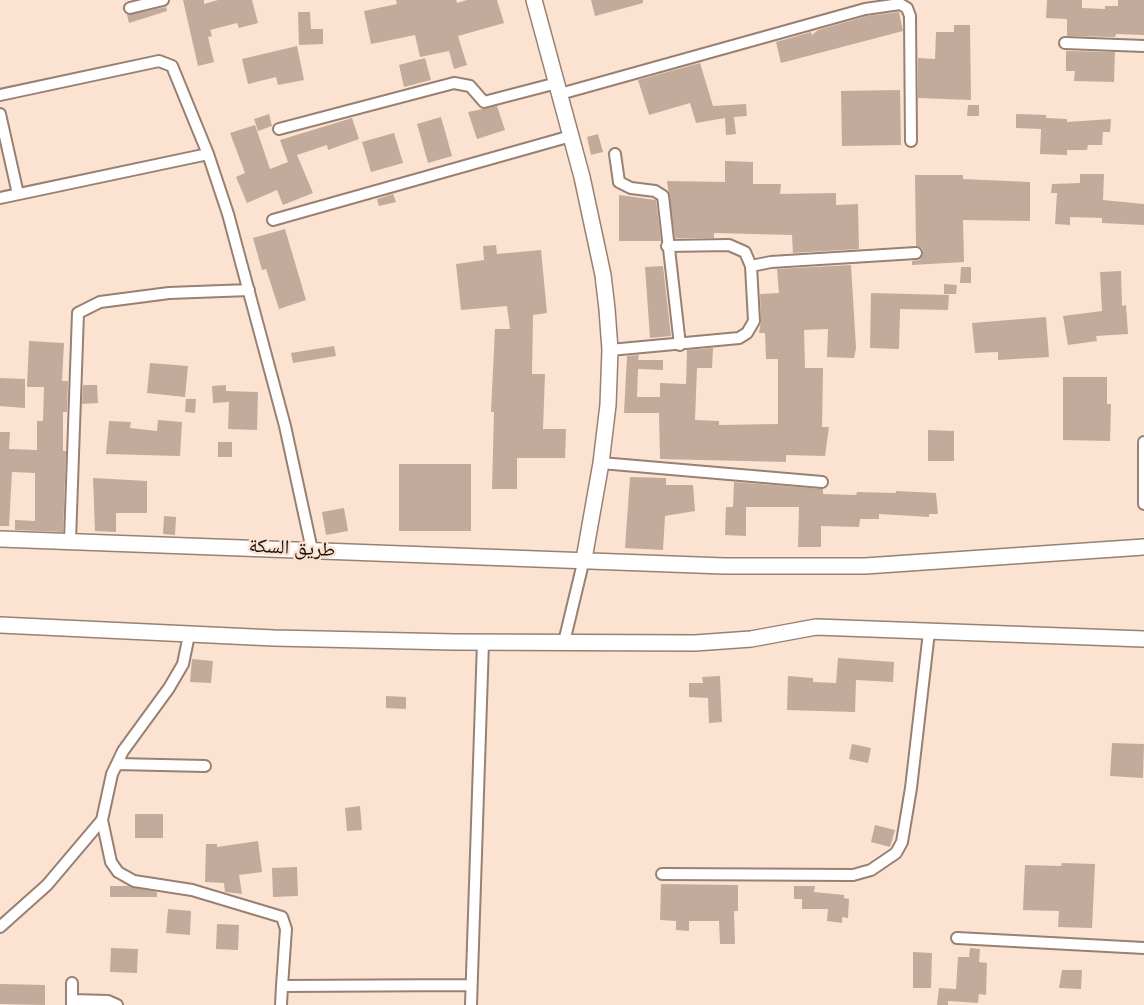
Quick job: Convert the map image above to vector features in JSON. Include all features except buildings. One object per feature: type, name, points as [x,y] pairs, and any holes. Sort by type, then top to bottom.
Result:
[{"type":"main road","points":[[534,0],[571,136],[603,275],[610,350],[601,463],[584,559]]},
{"type":"main road","name":"طريق السكة","points":[[0,539],[724,566],[865,566],[1144,547]]},
{"type":"main road","points":[[0,625],[189,635],[483,642],[694,643],[751,639],[816,627],[1144,639]]},
{"type":"street","points":[[130,8],[163,0]]},
{"type":"street","points":[[279,129],[454,83],[470,86],[484,102],[558,89],[865,9],[900,4],[907,8],[910,16],[911,141]]},
{"type":"street","points":[[1065,43],[1144,46]]},
{"type":"street","points":[[0,95],[164,61],[174,70],[208,154],[228,214],[285,426],[312,550]]},
{"type":"street","points":[[0,114],[18,194]]},
{"type":"street","points":[[273,220],[571,136]]},
{"type":"street","points":[[0,198],[208,154]]},
{"type":"street","points":[[615,154],[619,182],[631,188],[655,191],[663,196],[680,345]]},
{"type":"street","points":[[610,350],[727,341],[747,333],[754,321],[751,266],[745,252],[729,245],[667,246]]},
{"type":"street","points":[[751,266],[771,262],[916,253]]},
{"type":"street","points":[[70,540],[78,313],[100,302],[169,293],[249,290]]},
{"type":"street","points":[[1144,442],[1144,504]]},
{"type":"street","points":[[601,463],[822,482]]},
{"type":"street","points":[[564,642],[584,559]]},
{"type":"street","points":[[662,874],[853,875],[871,870],[896,853],[902,842],[911,788],[929,632]]},
{"type":"street","points":[[189,635],[183,664],[169,688],[132,738],[117,764],[106,793],[102,820],[111,862],[118,872],[134,881],[192,890],[282,917],[286,929],[281,1005]]},
{"type":"street","points":[[471,1005],[483,642]]},
{"type":"street","points":[[117,764],[206,766]]},
{"type":"street","points":[[0,927],[47,885],[102,820]]},
{"type":"street","points":[[957,938],[1144,948]]},
{"type":"street","points":[[72,982],[72,1003],[108,1001],[117,1005]]},
{"type":"street","points":[[282,986],[471,985]]}]
